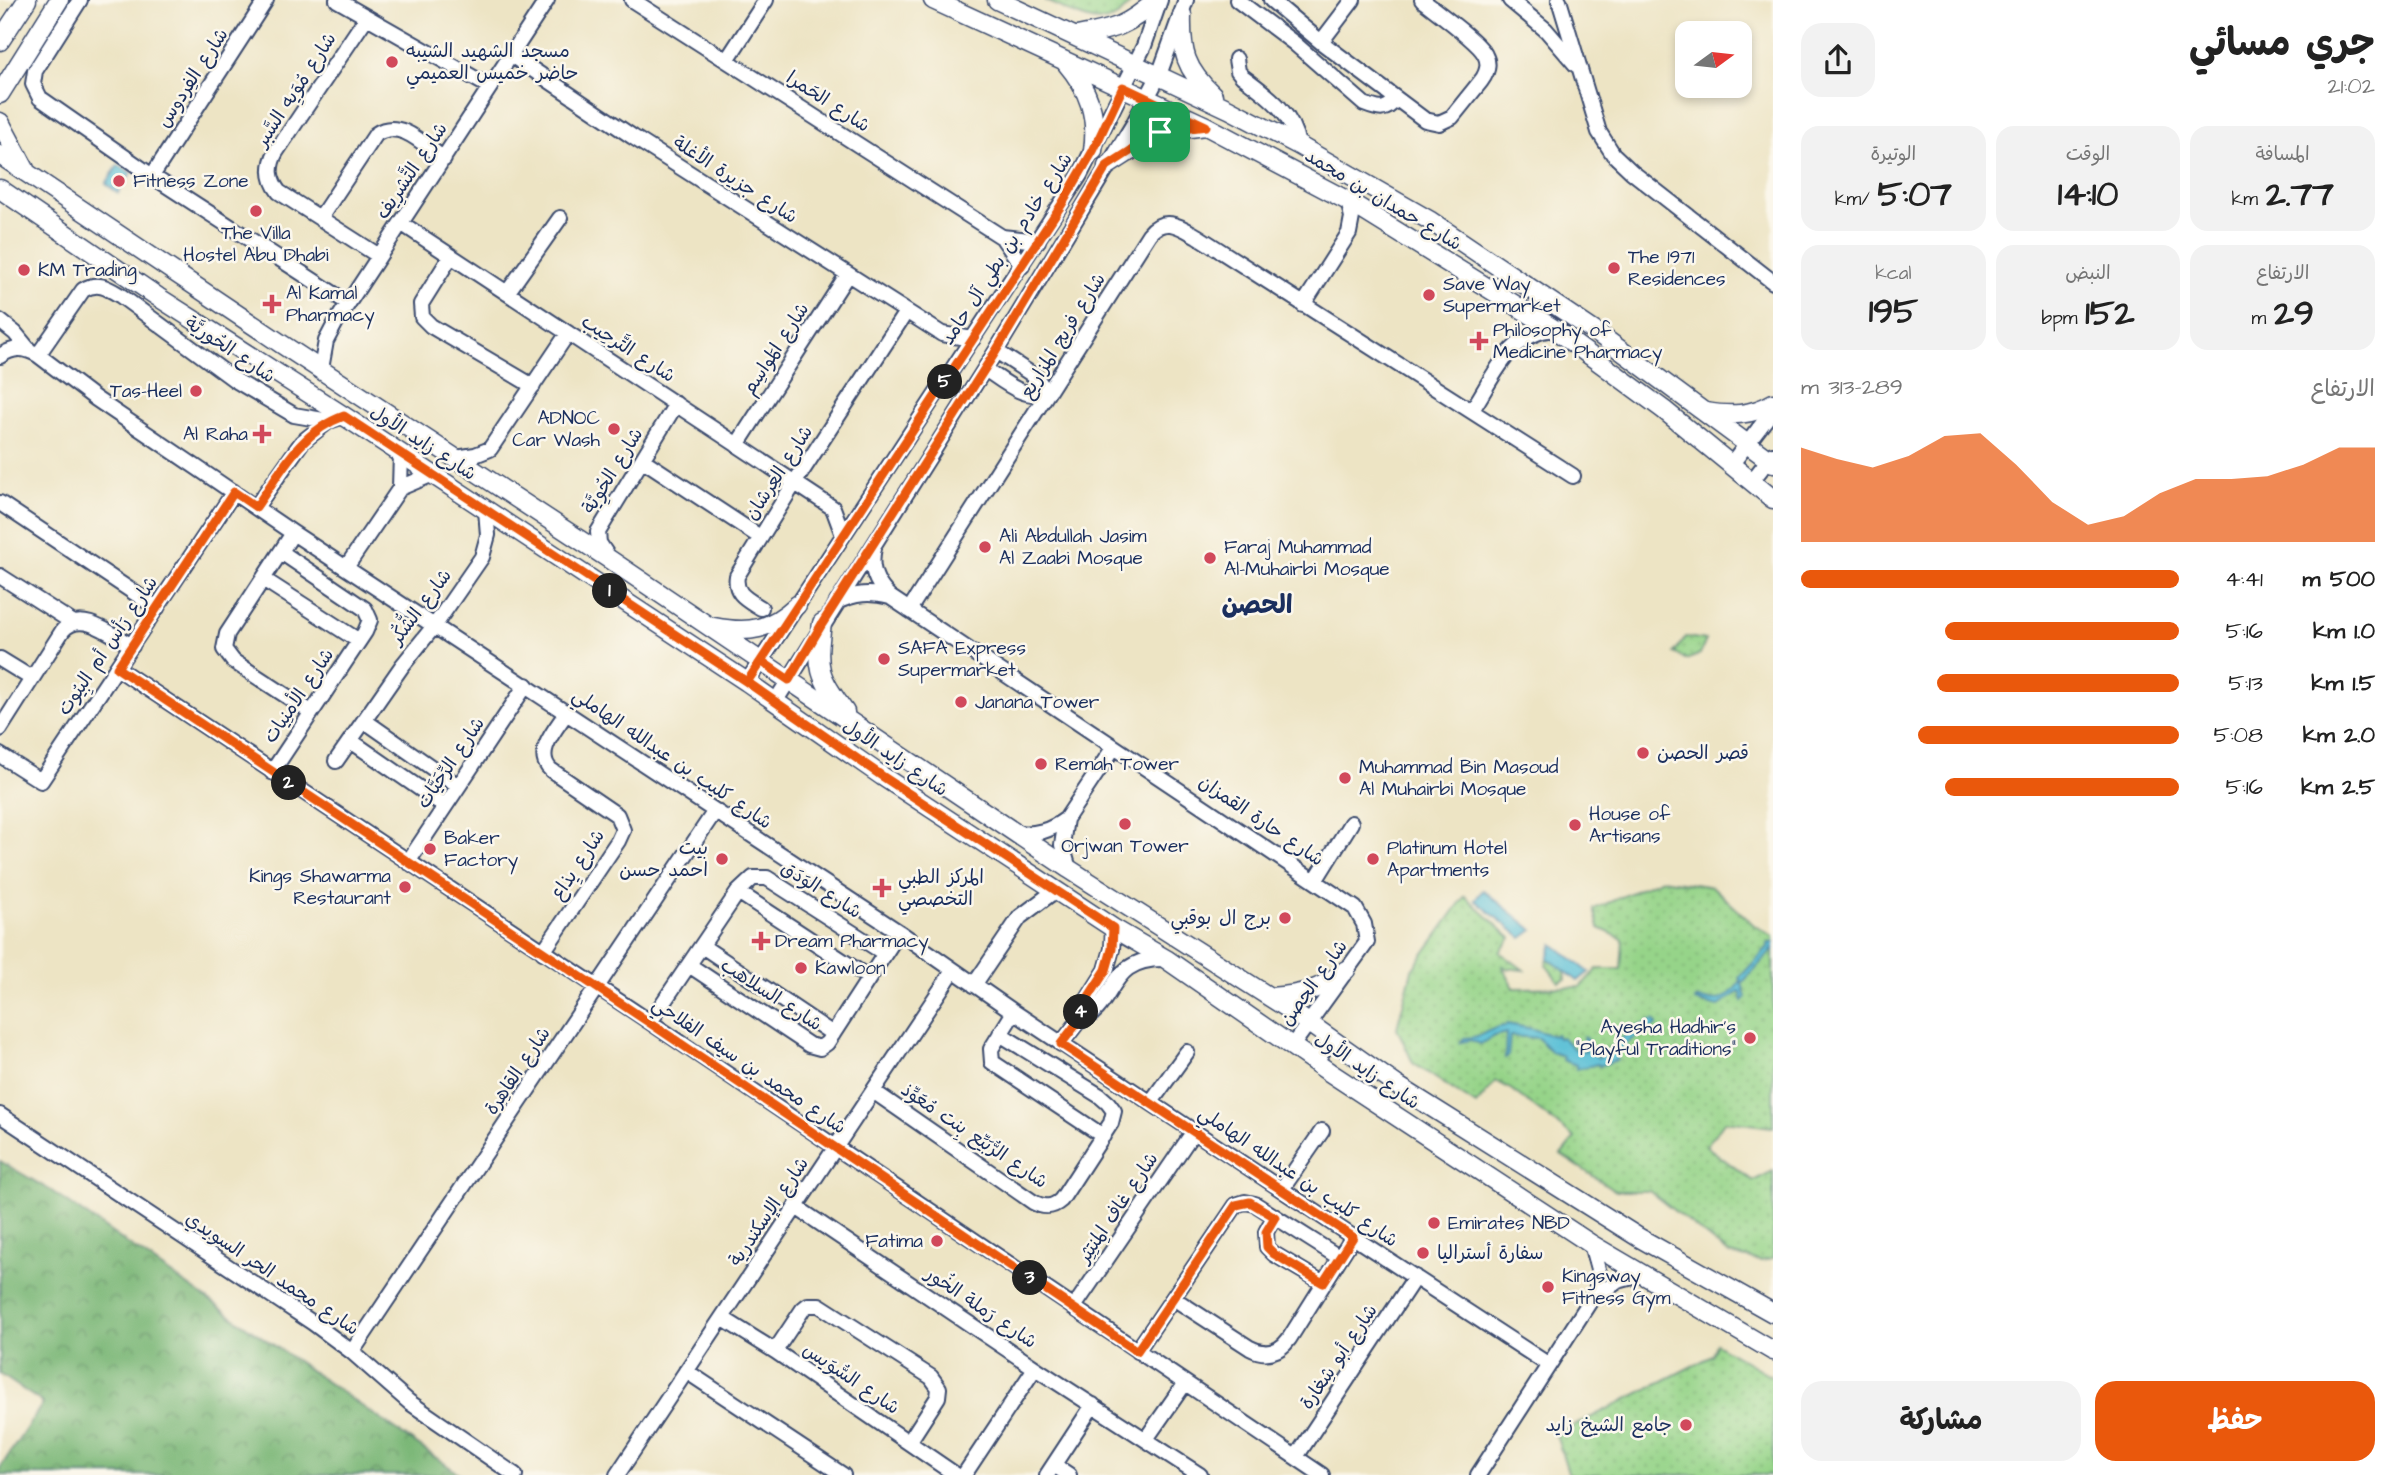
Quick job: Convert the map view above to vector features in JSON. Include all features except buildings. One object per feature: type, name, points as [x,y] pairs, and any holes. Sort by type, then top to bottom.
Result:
[{"type":"main road","points":[[0,41],[27,0]]},
{"type":"main road","points":[[0,94],[59,0]]},
{"type":"main road","name":"شارع حمدان بن محمد","points":[[933,0],[1206,126],[1348,201],[1553,329],[1664,410],[1773,499]]},
{"type":"main road","name":"شارع حمدان بن محمد","points":[[997,0],[1229,108],[1429,220],[1600,335],[1772,459]]},
{"type":"main road","points":[[1077,36],[1118,28],[1135,19],[1159,0]]},
{"type":"main road","points":[[1184,8],[1181,36],[1186,62],[1202,84],[1229,108]]},
{"type":"main road","points":[[1061,58],[1083,85],[1091,101],[1095,128],[1093,151]]},
{"type":"main road","points":[[0,122],[28,175]]},
{"type":"main road","points":[[1107,166],[1160,132],[1206,126]]},
{"type":"main road","name":"شارع زايد الأول","points":[[0,155],[610,559],[1069,869],[1270,997],[1398,1086],[1638,1237],[1773,1313]]},
{"type":"main road","name":"شارع زايد الأول","points":[[0,190],[337,419],[401,453],[433,474],[747,682],[882,776],[1113,928],[1167,959],[1315,1062],[1591,1244],[1773,1351]]},
{"type":"main road","points":[[1706,412],[1756,412],[1773,403]]},
{"type":"main road","points":[[705,624],[734,630],[759,629],[777,622],[797,605]]},
{"type":"main road","points":[[822,624],[819,671],[853,723]]},
{"type":"main road","points":[[1270,997],[1315,990],[1346,970]]},
{"type":"street","points":[[80,0],[33,78],[40,98],[152,176],[348,303]]},
{"type":"street","name":"شارع الفِردوس","points":[[152,176],[266,0]]},
{"type":"street","points":[[337,0],[490,87]]},
{"type":"street","name":"شارع التَّشرِيف","points":[[321,369],[329,335],[348,303],[547,0]]},
{"type":"street","name":"شارع الحَمرا","points":[[632,0],[1002,237],[1022,266]]},
{"type":"street","points":[[727,60],[765,0]]},
{"type":"street","name":"شارع خادم بن بطي آل حامد","points":[[747,682],[1022,266],[1093,151],[1135,64],[1159,0]]},
{"type":"street","points":[[1237,0],[1294,43],[1364,104],[1378,110],[1389,108],[1396,99]]},
{"type":"street","points":[[1271,0],[1396,99],[1425,120],[1439,123],[1452,117],[1481,81],[1488,62],[1482,49],[1422,0]]},
{"type":"street","points":[[1321,42],[1353,0]]},
{"type":"street","points":[[1510,0],[1546,30],[1579,69]]},
{"type":"street","points":[[1559,0],[1594,120],[1613,154],[1632,172],[1773,282]]},
{"type":"street","name":"شارع خادم بن بطي آل حامد","points":[[775,702],[985,369],[1147,99],[1184,8]]},
{"type":"street","points":[[1292,17],[1294,43]]},
{"type":"street","name":"شارع مُوَيِه السَّبر","points":[[366,18],[272,160],[271,177],[279,192],[379,256]]},
{"type":"street","points":[[1546,30],[1556,33],[1567,27]]},
{"type":"street","name":"شارع جزيرة الأغلة","points":[[511,55],[906,312],[942,334],[973,339]]},
{"type":"street","points":[[1236,59],[1238,71],[1242,76],[1277,103],[1289,118],[1298,145]]},
{"type":"street","points":[[320,218],[376,134],[383,130],[399,129],[444,159]]},
{"type":"street","points":[[1303,305],[1349,233],[1352,217],[1348,201]]},
{"type":"street","points":[[508,293],[560,218]]},
{"type":"street","name":"شارع التَّرحِيب","points":[[401,223],[833,508]]},
{"type":"street","name":"شارع فريج المزاريع","points":[[909,610],[1154,228],[1166,223],[1179,226],[1573,476]]},
{"type":"street","name":"شارع الحَمرا","points":[[1002,237],[1038,241]]},
{"type":"street","points":[[451,256],[421,304],[422,317],[431,326],[533,386]]},
{"type":"street","name":"شارع المَواسِم","points":[[737,444],[847,275]]},
{"type":"street","name":"شارع الحُوريَّة","points":[[33,353],[83,290],[96,285],[103,286],[121,296],[235,380],[294,415],[337,419]]},
{"type":"street","name":"شارع العِرشان","points":[[643,460],[760,537],[906,312]]},
{"type":"street","name":"شارع كليب بن عبدالله الهاملي","points":[[0,321],[33,353],[96,399],[293,533],[347,566],[899,932],[1061,1044],[1549,1365]]},
{"type":"street","points":[[1472,410],[1513,347],[1531,333],[1553,329]]},
{"type":"street","points":[[456,458],[490,449],[568,333]]},
{"type":"street","name":"شارع جزيرة الأغلة","points":[[942,334],[959,361]]},
{"type":"street","points":[[0,356],[17,348],[33,353]]},
{"type":"street","points":[[985,369],[1027,394],[1039,395],[1046,391],[1036,377],[996,351]]},
{"type":"street","name":"شارع الحُوِيَّة","points":[[610,559],[598,543],[598,532],[676,404]]},
{"type":"street","points":[[1731,465],[1773,410]]},
{"type":"street","points":[[294,415],[302,430],[302,442]]},
{"type":"street","points":[[256,507],[302,442],[337,419]]},
{"type":"street","points":[[347,566],[400,488],[401,453]]},
{"type":"street","points":[[1751,482],[1772,459]]},
{"type":"street","points":[[400,488],[433,474]]},
{"type":"street","name":"شارع رَأس أم البِيُوت","points":[[0,755],[41,781],[234,492]]},
{"type":"street","points":[[0,503],[157,608]]},
{"type":"street","points":[[843,535],[833,508],[864,503]]},
{"type":"street","name":"شارع الشُّكُر","points":[[336,761],[482,556],[488,535],[486,510]]},
{"type":"street","points":[[293,533],[227,634],[224,649],[233,661],[311,712]]},
{"type":"street","points":[[760,537],[736,581],[741,595],[761,607]]},
{"type":"street","name":"شارع حارة القمزان","points":[[875,544],[874,573],[890,597],[1355,908],[1364,925],[1367,942]]},
{"type":"street","name":"شارع الأمنِيات","points":[[272,772],[370,621],[365,610],[281,552]]},
{"type":"street","points":[[0,576],[72,622],[87,622],[132,646]]},
{"type":"street","name":"شارع الأمنِيات","points":[[263,579],[359,641]]},
{"type":"street","points":[[837,602],[857,594],[890,597]]},
{"type":"street","points":[[0,729],[63,630],[72,622]]},
{"type":"street","points":[[0,659],[31,678]]},
{"type":"street","name":"شارع محمد بن سيف الفلاحي","points":[[117,668],[1322,1475]]},
{"type":"street","name":"شارع الرِّحَيَّات","points":[[408,862],[526,685]]},
{"type":"street","name":"شارع يِذاع","points":[[543,952],[623,830],[617,815],[551,770],[544,761],[544,750],[567,712]]},
{"type":"street","points":[[365,721],[458,786]]},
{"type":"street","points":[[351,741],[444,806]]},
{"type":"street","points":[[1069,869],[1062,845],[1066,820],[1114,747]]},
{"type":"street","name":"شارع القاهِرة","points":[[352,1352],[715,811]]},
{"type":"street","points":[[1016,833],[1038,833],[1066,820]]},
{"type":"street","points":[[1315,881],[1351,823]]},
{"type":"street","name":"شارع الوَدَق","points":[[740,890],[753,878],[767,878],[884,953]]},
{"type":"street","points":[[650,1023],[740,890],[869,978]]},
{"type":"street","points":[[974,985],[1020,917],[1056,890]]},
{"type":"street","points":[[1061,1044],[1078,1022],[1084,1004],[1106,970],[1112,949],[1113,928]]},
{"type":"street","name":"شارع السلاهب","points":[[689,965],[813,1047],[820,1048],[831,1037],[899,932]]},
{"type":"street","name":"شارع الحِصن","points":[[1292,1046],[1367,942]]},
{"type":"street","points":[[702,946],[831,1037]]},
{"type":"street","points":[[1078,1022],[1093,1013],[1123,971],[1139,962],[1167,959]]},
{"type":"street","name":"شارع الإسكندرية","points":[[617,1475],[953,971]]},
{"type":"street","points":[[1014,1012],[990,1054],[995,1066],[1103,1136]]},
{"type":"street","name":"شارع الرُّبَيِّع بِنت مُعَوِّذ","points":[[873,1091],[1033,1202],[1052,1207],[1061,1200],[1114,1116],[1108,1102],[1000,1034]]},
{"type":"street","points":[[1315,1062],[1332,1039]]},
{"type":"street","points":[[1151,1102],[1187,1052]]},
{"type":"street","name":"شارع محمد الحر السويدي","points":[[0,1115],[264,1290],[352,1352],[410,1402],[515,1475]]},
{"type":"street","name":"شارع غاف المِنتِثِر","points":[[1074,1307],[1194,1130]]},
{"type":"street","points":[[1282,1189],[1322,1131]]},
{"type":"street","points":[[1137,1351],[1236,1205],[1250,1202],[1340,1258]]},
{"type":"street","name":"شارع رَملة الخُور","points":[[796,1207],[1197,1474]]},
{"type":"street","points":[[1275,1217],[1266,1232],[1267,1247],[1274,1254],[1323,1283]]},
{"type":"street","points":[[1173,1298],[1257,1352],[1272,1352],[1285,1345],[1353,1237]]},
{"type":"street","points":[[1478,1475],[1596,1292],[1599,1273],[1591,1244]]},
{"type":"street","points":[[1591,1301],[1618,1281],[1640,1275]]},
{"type":"street","name":"شارع أبو شِغارة","points":[[1296,1457],[1415,1278]]},
{"type":"street","points":[[775,1351],[803,1309],[819,1305],[938,1383],[938,1397],[909,1442]]},
{"type":"street","name":"شارع السُّوَيس","points":[[722,1318],[775,1351],[956,1475]]},
{"type":"street","points":[[964,1475],[1035,1368]]},
{"type":"street","points":[[686,1371],[843,1475]]},
{"type":"street","points":[[1146,1439],[1185,1383]]},
{"type":"street","points":[[1069,1475],[1051,1470],[1093,1405]]},
{"type":"green space","points":[[1045,0],[1132,0],[1123,12],[1102,21],[1080,16]]},
{"type":"green space","points":[[1686,637],[1706,640],[1700,654],[1687,660],[1674,653]]},
{"type":"green space","points":[[1662,879],[1713,887],[1754,925],[1773,936],[1773,1127],[1725,1121],[1706,1146],[1753,1181],[1773,1171],[1773,1259],[1760,1261],[1729,1254],[1649,1191],[1616,1191],[1561,1155],[1575,1138],[1496,1081],[1476,1105],[1413,1063],[1397,1028],[1412,970],[1465,896],[1511,938],[1500,952],[1524,970],[1506,968],[1501,964],[1514,988],[1580,987],[1597,969],[1621,969],[1623,939],[1599,928],[1594,909]]},
{"type":"green space","points":[[1548,958],[1565,971],[1566,979],[1559,982],[1546,965]]},
{"type":"green space","points":[[0,1161],[50,1190],[461,1475],[0,1475],[0,1468],[43,1403],[0,1374]]},
{"type":"green space","points":[[1716,1344],[1773,1377],[1773,1475],[1569,1475],[1556,1435],[1712,1356]]},
{"type":"water","points":[[118,165],[131,173],[118,193],[106,184]]},
{"type":"water","points":[[1483,890],[1533,930],[1522,938],[1475,900]]},
{"type":"water","points":[[1768,943],[1773,943],[1773,949],[1742,983],[1746,998],[1743,1001],[1740,991],[1718,1007],[1695,1001],[1727,997],[1741,981],[1739,978],[1768,947]]},
{"type":"water","points":[[1553,944],[1589,972],[1578,981],[1548,958]]},
{"type":"water","points":[[1654,1020],[1657,1025],[1632,1039],[1617,1052],[1617,1060],[1576,1069],[1576,1065],[1551,1052],[1538,1038],[1510,1036],[1508,1057],[1505,1058],[1506,1033],[1480,1044],[1471,1040],[1461,1042],[1464,1038],[1477,1036],[1507,1024],[1553,1036],[1556,1034],[1574,1049],[1586,1051],[1583,1036],[1587,1038],[1591,1051],[1598,1058],[1636,1027]]},
{"type":"place","name":"مسجد الشهيد الشيبه حاضر خميس العميمي","points":[[392,62]]},
{"type":"place","name":"Fitness Zone","points":[[119,181]]},
{"type":"place","name":"The Villa Hostel Abu Dhabi","points":[[256,211]]},
{"type":"place","name":"The 1971 Residences","points":[[1614,268]]},
{"type":"place","name":"KM Trading","points":[[24,270]]},
{"type":"place","name":"Save Way Supermarket","points":[[1429,295]]},
{"type":"place","name":"Al Kamal Pharmacy","points":[[272,304]]},
{"type":"place","name":"Philosophy of Medicine Pharmacy","points":[[1479,341]]},
{"type":"place","name":"Tas-Heel","points":[[196,391]]},
{"type":"place","name":"ADNOC Car Wash","points":[[614,429]]},
{"type":"place","name":"Al Raha","points":[[262,434]]},
{"type":"place","name":"Ali Abdullah Jasim Al Zaabi Mosque","points":[[985,547]]},
{"type":"place","name":"Faraj Muhammad Al-Muhairbi Mosque","points":[[1210,558]]},
{"type":"place","name":"SAFA Express Supermarket","points":[[884,659]]},
{"type":"place","name":"Janana Tower","points":[[961,702]]},
{"type":"place","name":"قصر الحصن","points":[[1643,753]]},
{"type":"place","name":"Remah Tower","points":[[1041,764]]},
{"type":"place","name":"Muhammad Bin Masoud Al Muhairbi Mosque","points":[[1345,778]]},
{"type":"place","name":"Orjwan Tower","points":[[1125,824]]},
{"type":"place","name":"House of Artisans","points":[[1575,825]]},
{"type":"place","name":"Baker Factory","points":[[430,849]]},
{"type":"place","name":"بيت احمد حسن","points":[[722,859]]},
{"type":"place","name":"Platinum Hotel Apartments","points":[[1373,859]]},
{"type":"place","name":"Kings Shawarma Restaurant","points":[[405,887]]},
{"type":"place","name":"المركز الطبي التخصصي","points":[[882,888]]},
{"type":"place","name":"برج ال بوقبي","points":[[1285,918]]},
{"type":"place","name":"Dream Pharmacy","points":[[761,941]]},
{"type":"place","name":"Kawloon","points":[[801,968]]},
{"type":"place","name":"Ayesha Hadhir's \"Playful Traditions\"","points":[[1750,1038]]},
{"type":"place","name":"Emirates NBD","points":[[1434,1223]]},
{"type":"place","name":"Fatima","points":[[937,1241]]},
{"type":"place","name":"سفارة أستراليا","points":[[1423,1253]]},
{"type":"place","name":"Kingsway Fitness Gym","points":[[1548,1287]]},
{"type":"place","name":"جامع الشيخ زايد","points":[[1686,1425]]},
{"type":"district","name":"الحصن","points":[[1257,605]]},
{"type":"route","points":[[1160,132],[1107,166],[996,351],[789,680],[761,661],[747,682],[344,416],[329,421],[302,442],[256,507],[234,492],[117,668],[1137,1351],[1236,1205],[1250,1202],[1275,1217],[1266,1232],[1267,1247],[1274,1254],[1323,1283],[1353,1237],[1061,1044],[1078,1022],[1084,1004],[1106,970],[1112,949],[1113,928],[882,776],[747,682],[1062,204],[1093,151],[1123,87],[1206,126],[1160,132]]}]
